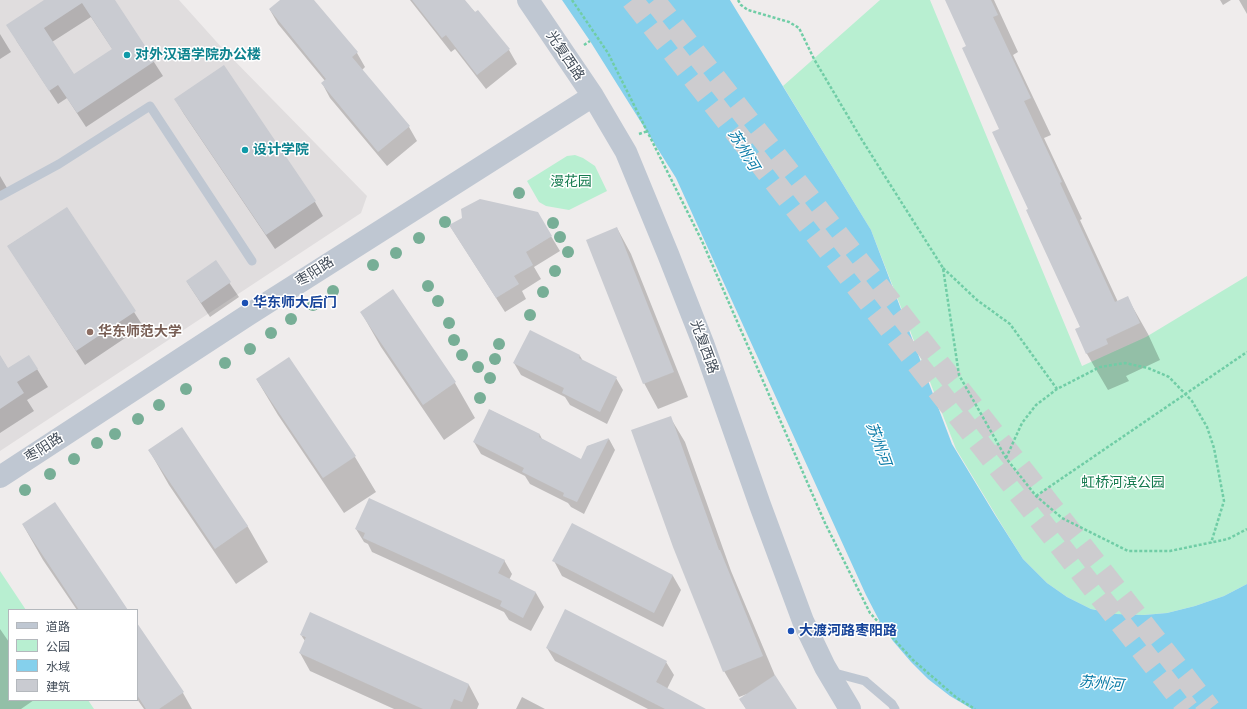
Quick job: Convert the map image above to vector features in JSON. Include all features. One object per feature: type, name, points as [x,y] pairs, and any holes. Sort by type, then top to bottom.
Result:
[{"type":"street","name":"光复西路","points":[[528,0],[593,96],[626,152],[703,343],[803,621],[827,670],[850,709]]},
{"type":"street","name":"枣阳路","points":[[0,476],[248,315],[593,96]]},
{"type":"lane","points":[[0,196],[60,164],[150,106],[252,261]]},
{"type":"lane","points":[[827,670],[865,681],[892,704],[895,709]]},
{"type":"path","points":[[572,0],[608,53],[702,240],[825,523],[870,613],[913,660],[957,698],[975,709]]},
{"type":"path","points":[[738,0],[741,5],[748,10],[789,22],[799,28],[818,66],[862,140],[943,268],[977,300],[1010,324],[1057,389]]},
{"type":"path","points":[[943,268],[959,376],[1006,458],[1036,496],[1062,518],[1128,551],[1170,551],[1228,539],[1247,529]]},
{"type":"path","points":[[1036,496],[1247,352]]},
{"type":"path","points":[[1006,458],[1022,423],[1036,405],[1057,389],[1100,368],[1125,363],[1148,368],[1169,377],[1192,401],[1207,427],[1214,448],[1224,501],[1211,543]]},
{"type":"shaded area","name":"华东师范大学","points":[[0,0],[179,0],[223,49],[367,196],[361,213],[0,451]]},
{"type":"green space","name":"虹桥河滨公园","points":[[880,0],[930,0],[1082,366],[1146,337],[1247,276],[1247,584],[1224,596],[1195,606],[1167,613],[1144,615],[1116,614],[1091,609],[1067,597],[1047,583],[1023,559],[956,449],[871,230],[783,86]]},
{"type":"green space","name":"漫花园","points":[[575,155],[583,158],[595,166],[607,191],[569,210],[546,206],[539,202],[527,181],[567,156]]},
{"type":"green space","points":[[0,571],[25,609],[8,609],[8,701],[89,701],[94,709],[0,709]]},
{"type":"water","name":"苏州河","points":[[562,0],[730,0],[871,230],[952,444],[1023,559],[1047,583],[1067,597],[1091,609],[1116,614],[1144,615],[1167,613],[1195,606],[1224,596],[1247,584],[1247,709],[972,709],[950,696],[928,679],[911,662],[893,641],[880,622],[866,595],[676,178],[590,41]]},
{"type":"building","name":"对外汉语学院办公楼","points":[[44,0],[115,0],[155,61],[77,113],[58,85],[49,91],[6,25]],"holes":[[[82,3],[112,49],[74,74],[44,28]]]},
{"type":"building","points":[[280,0],[314,0],[358,52],[352,57],[410,126],[378,152],[321,83],[326,79],[269,9]]},
{"type":"building","points":[[412,0],[465,0],[475,12],[478,10],[510,49],[477,75],[446,35],[442,38]]},
{"type":"building","points":[[945,0],[991,0],[998,15],[993,17],[1031,98],[1024,101],[1062,182],[1060,183],[1115,302],[1128,296],[1140,323],[1106,339],[1108,344],[1086,354],[1075,329],[1080,327],[992,132],[999,129],[962,48],[966,46]]},
{"type":"building","name":"设计学院","points":[[224,65],[316,201],[266,235],[174,99]]},
{"type":"building","points":[[480,199],[538,212],[552,236],[526,252],[533,265],[514,276],[519,284],[496,298],[449,225],[462,218],[461,209]]},
{"type":"building","points":[[67,207],[136,311],[76,351],[7,246]]},
{"type":"building","points":[[617,227],[674,372],[643,384],[586,240]]},
{"type":"building","points":[[216,260],[231,282],[201,303],[186,281]]},
{"type":"building","points":[[393,289],[456,382],[423,405],[360,312]]},
{"type":"building","points":[[530,330],[580,355],[579,358],[617,377],[600,412],[562,393],[564,388],[513,363]]},
{"type":"building","points":[[0,355],[8,368],[29,355],[38,369],[17,382],[24,393],[0,409]]},
{"type":"building","points":[[289,357],[356,456],[323,478],[256,379]]},
{"type":"building","points":[[489,409],[540,434],[539,437],[581,459],[587,446],[609,438],[577,502],[563,496],[564,493],[522,472],[524,468],[473,442]]},
{"type":"building","points":[[671,416],[719,550],[763,656],[723,672],[673,547],[631,430]]},
{"type":"building","points":[[182,427],[248,526],[215,549],[148,450]]},
{"type":"building","points":[[369,498],[505,560],[498,573],[536,592],[523,618],[500,606],[502,601],[363,538],[365,533],[355,529]]},
{"type":"building","points":[[55,502],[127,609],[78,609],[22,524]]},
{"type":"building","points":[[572,523],[673,575],[654,613],[552,561]]},
{"type":"building","points":[[565,609],[667,661],[656,682],[706,709],[665,709],[546,648]]},
{"type":"building","points":[[310,612],[469,684],[462,702],[454,699],[450,709],[423,709],[299,653],[306,637],[300,635]]},
{"type":"building","points":[[138,624],[184,692],[159,709],[146,709],[138,697]]},
{"type":"building","points":[[775,675],[797,709],[746,709],[739,699]]},
{"type":"tunnel","points":[[632,0],[1188,709]]},
{"type":"tunnel","points":[[654,0],[1210,709]]},
{"type":"place","name":"对外汉语学院办公楼","points":[[127,55]]},
{"type":"place","name":"设计学院","points":[[245,150]]},
{"type":"place","name":"华东师大后门","points":[[245,303]]},
{"type":"place","name":"华东师范大学","points":[[90,332]]},
{"type":"place","name":"大渡河路枣阳路","points":[[791,631]]}]
